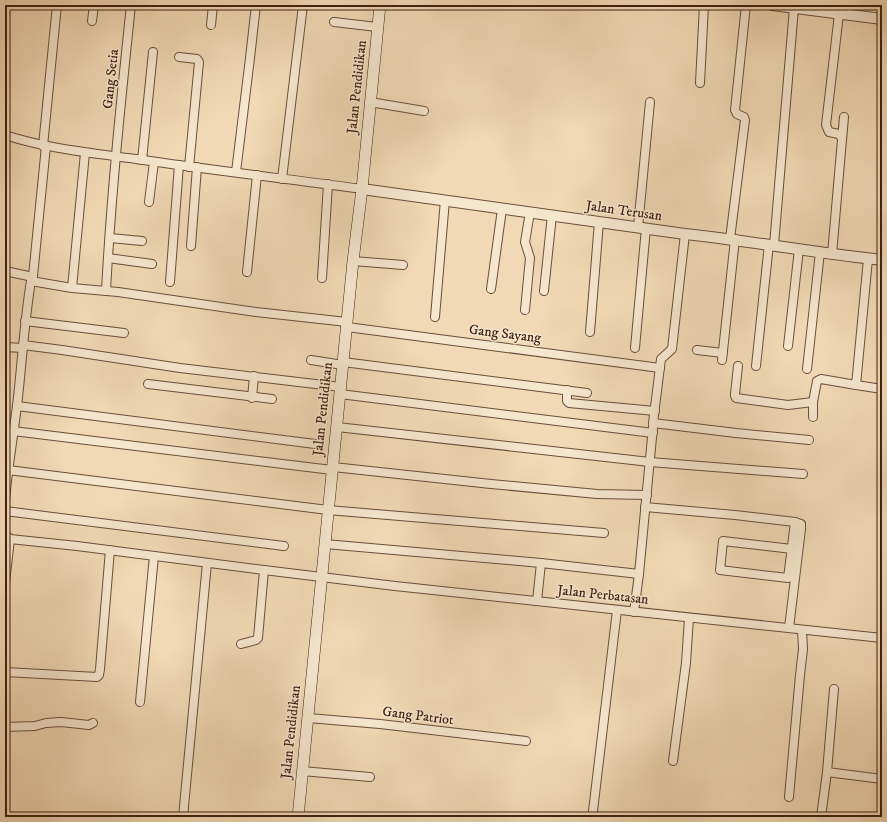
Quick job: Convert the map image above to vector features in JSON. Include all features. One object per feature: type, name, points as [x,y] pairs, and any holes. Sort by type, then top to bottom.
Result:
[{"type":"main road","name":"Jalan Pendidikan","points":[[298,817],[380,5]]},
{"type":"street","points":[[5,500],[17,406],[25,321],[32,279],[57,5]]},
{"type":"street","points":[[92,21],[94,5]]},
{"type":"street","name":"Gang Setia","points":[[106,291],[116,156],[131,5]]},
{"type":"street","points":[[211,25],[213,5]]},
{"type":"street","points":[[236,172],[256,5]]},
{"type":"street","points":[[282,179],[303,5]]},
{"type":"street","points":[[700,83],[704,5]]},
{"type":"street","points":[[697,350],[722,357],[744,120],[744,117],[737,114],[735,110],[746,5]]},
{"type":"street","points":[[772,5],[844,11],[882,20]]},
{"type":"street","points":[[756,366],[772,245],[796,7]]},
{"type":"street","points":[[841,137],[839,134],[827,131],[826,125],[844,11]]},
{"type":"street","points":[[334,22],[378,27]]},
{"type":"street","points":[[142,160],[153,52]]},
{"type":"street","points":[[179,57],[197,59],[199,62],[193,167],[191,246]]},
{"type":"street","points":[[370,102],[424,111]]},
{"type":"street","points":[[635,348],[650,102]]},
{"type":"street","points":[[832,254],[844,116]]},
{"type":"street","points":[[5,135],[22,141],[85,153],[362,189]]},
{"type":"street","points":[[72,288],[85,153]]},
{"type":"street","points":[[149,202],[154,162]]},
{"type":"street","points":[[170,282],[179,165]]},
{"type":"street","points":[[247,272],[257,175]]},
{"type":"street","points":[[322,278],[328,184]]},
{"type":"street","name":"Jalan Terusan","points":[[362,189],[882,260]]},
{"type":"street","points":[[435,317],[445,200]]},
{"type":"street","points":[[491,289],[502,209]]},
{"type":"street","points":[[525,310],[530,258],[526,242],[530,212]]},
{"type":"street","points":[[544,291],[552,215]]},
{"type":"street","points":[[590,332],[599,222]]},
{"type":"street","points":[[634,612],[661,359],[672,349],[685,234]]},
{"type":"street","points":[[110,238],[142,241]]},
{"type":"street","points":[[788,346],[799,249]]},
{"type":"street","points":[[807,369],[820,252]]},
{"type":"street","points":[[108,258],[152,264]]},
{"type":"street","points":[[856,385],[868,259]]},
{"type":"street","points":[[353,261],[403,265]]},
{"type":"street","name":"Gang Sayang","points":[[5,271],[72,288],[118,292],[660,368]]},
{"type":"street","points":[[25,321],[124,332]]},
{"type":"street","points":[[5,347],[62,350],[180,368],[254,376],[340,390],[653,433]]},
{"type":"street","points":[[311,360],[587,392]]},
{"type":"street","points":[[738,366],[735,394],[736,398],[788,404],[814,402]]},
{"type":"street","points":[[252,398],[254,376]]},
{"type":"street","points":[[813,416],[817,381],[820,379],[882,389]]},
{"type":"street","points":[[148,384],[272,400]]},
{"type":"street","points":[[567,390],[566,402],[569,403],[655,411]]},
{"type":"street","points":[[17,406],[315,444]]},
{"type":"street","points":[[653,423],[809,440]]},
{"type":"street","points":[[337,427],[650,462],[803,474]]},
{"type":"street","points":[[13,431],[333,468],[597,494],[647,494]]},
{"type":"street","points":[[8,470],[328,510],[604,533]]},
{"type":"street","points":[[646,507],[735,515],[801,524],[802,529],[789,628]]},
{"type":"street","points":[[5,511],[284,546]]},
{"type":"street","points":[[792,549],[723,541],[720,570],[788,578],[792,549],[795,522]]},
{"type":"street","points":[[5,583],[7,536]]},
{"type":"street","name":"Jalan Perbatasan","points":[[7,536],[322,577],[882,638]]},
{"type":"street","points":[[325,544],[639,574]]},
{"type":"street","points":[[5,672],[97,677],[99,675],[110,550]]},
{"type":"street","points":[[140,702],[154,556]]},
{"type":"street","points":[[182,817],[207,563]]},
{"type":"street","points":[[537,601],[541,564]]},
{"type":"street","points":[[241,644],[256,640],[258,638],[264,570]]},
{"type":"street","points":[[593,811],[617,610]]},
{"type":"street","points":[[673,761],[686,662],[689,618]]},
{"type":"street","points":[[789,796],[803,656],[802,630]]},
{"type":"street","points":[[821,817],[827,771],[834,689]]},
{"type":"street","name":"Gang Patriot","points":[[308,718],[380,724],[526,741]]},
{"type":"street","points":[[5,727],[35,726],[46,723],[61,722],[93,723]]},
{"type":"street","points":[[302,771],[370,777]]},
{"type":"street","points":[[827,771],[882,779]]}]
